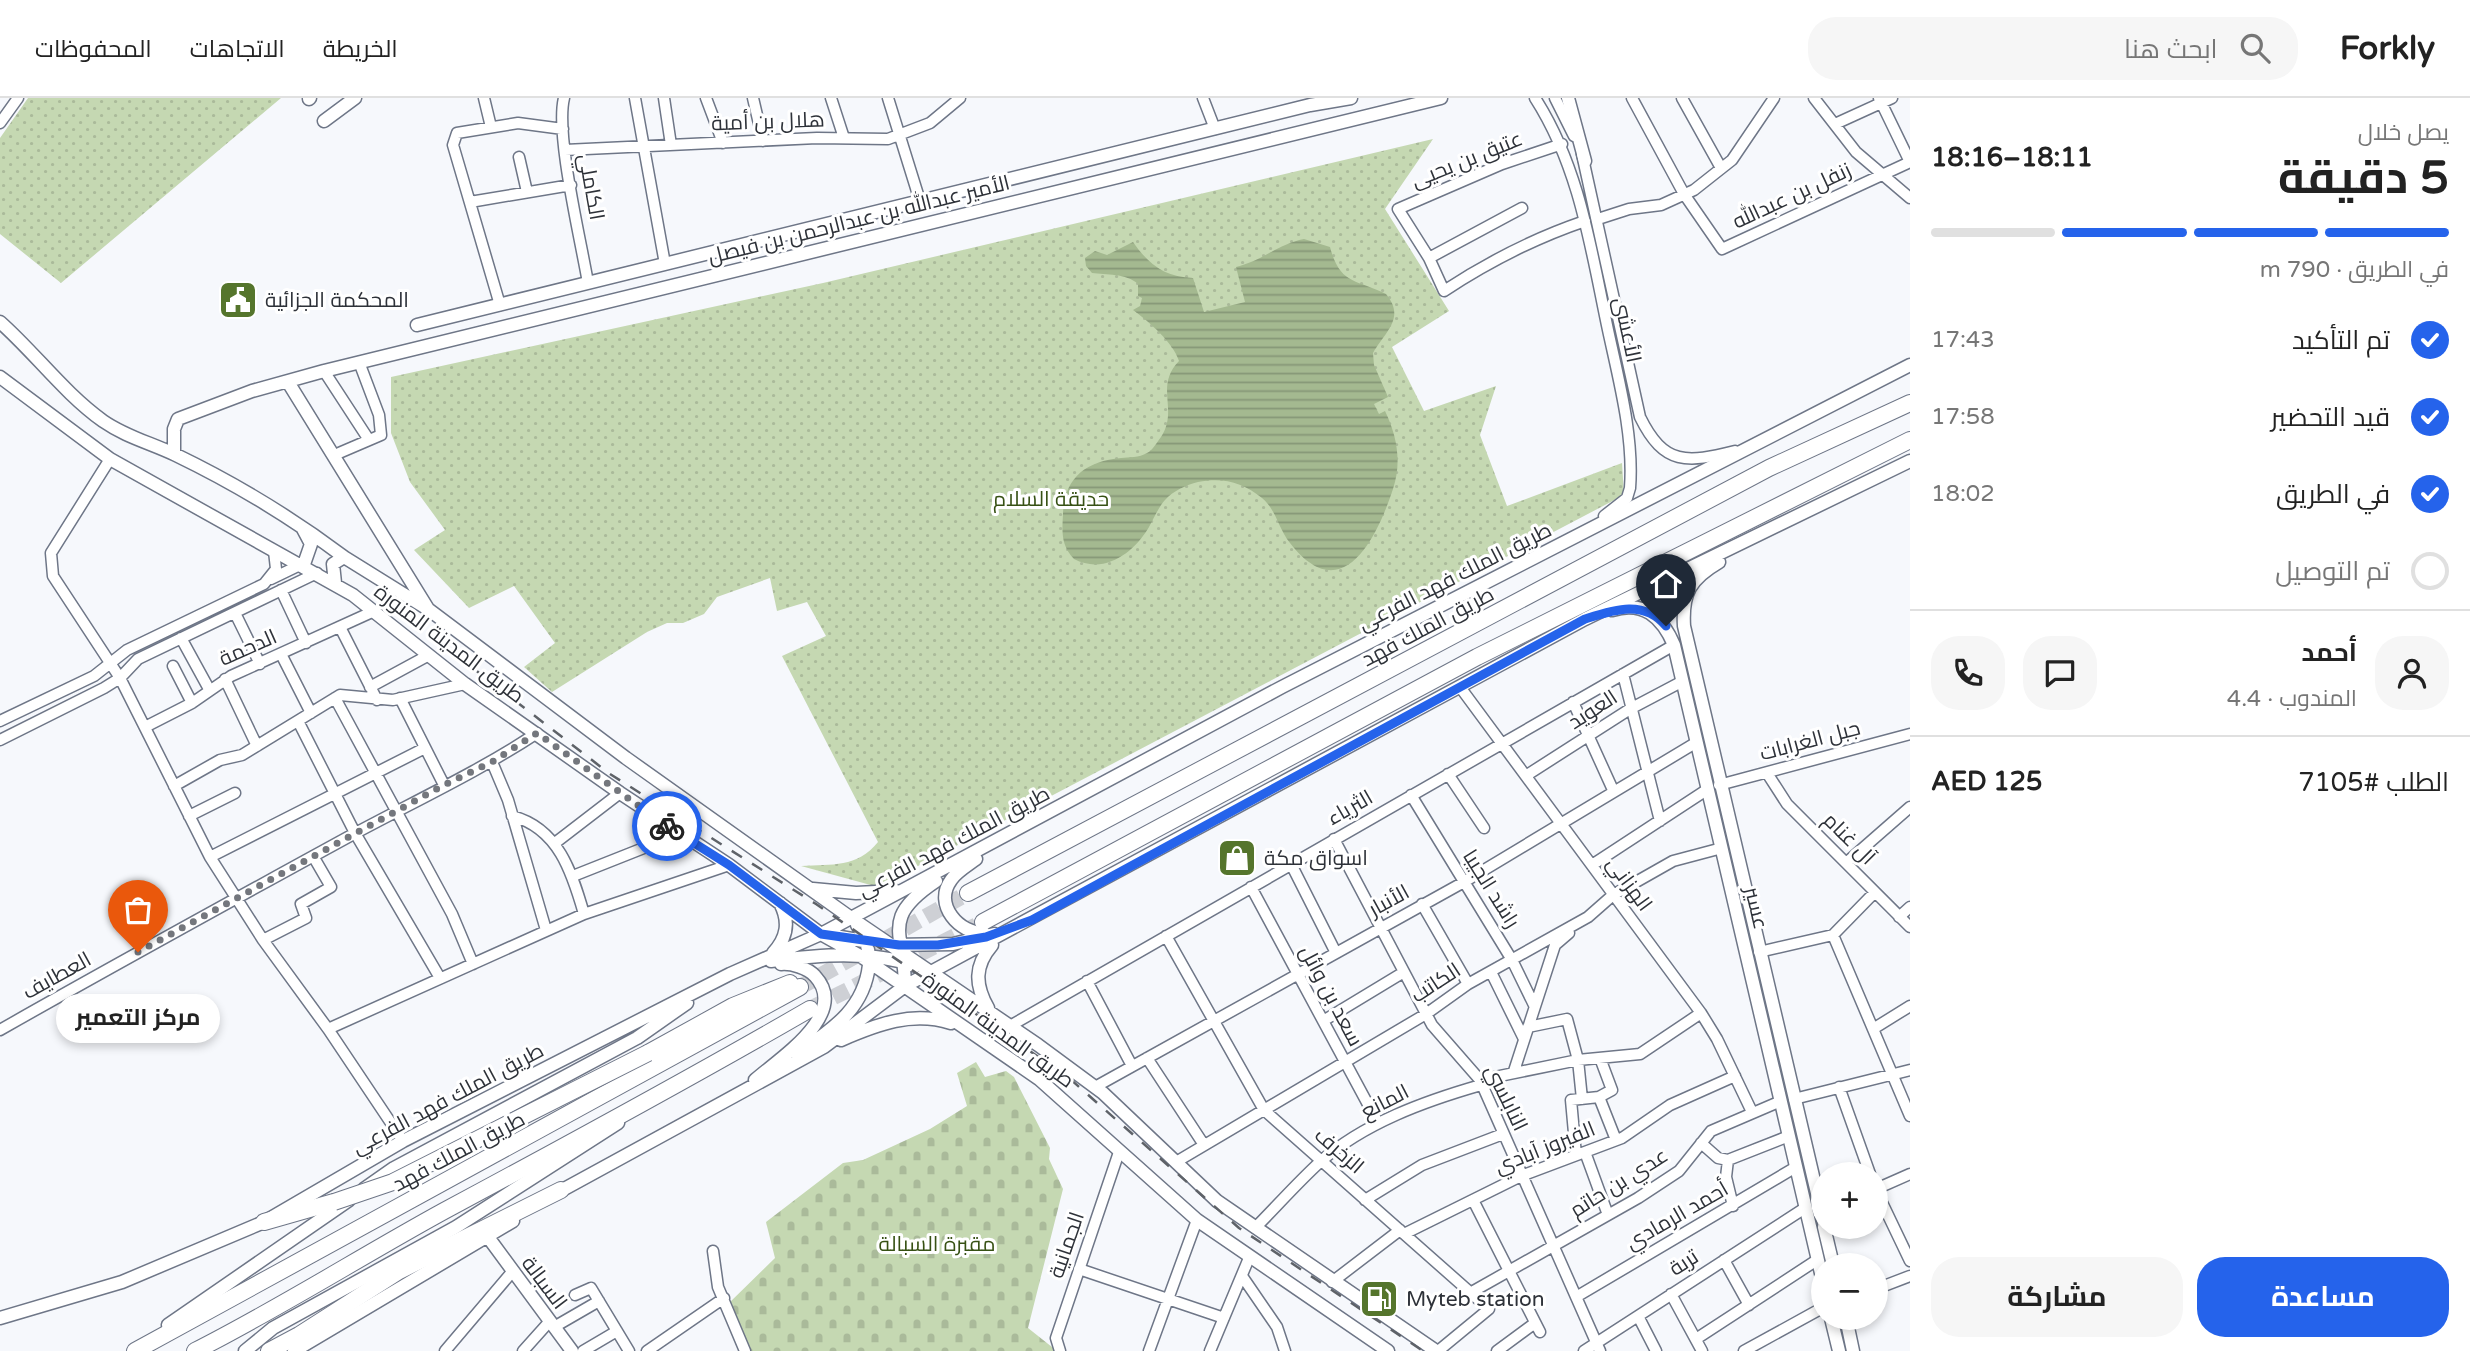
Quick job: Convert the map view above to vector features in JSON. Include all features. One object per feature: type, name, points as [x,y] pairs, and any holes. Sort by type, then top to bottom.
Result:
[{"type":"highway","name":"طريق الملك فهد","points":[[968,893],[1769,468],[1910,402]]},
{"type":"highway","points":[[983,922],[1476,657],[1910,440]]},
{"type":"highway","name":"طريق الملك فهد","points":[[133,1351],[795,985],[733,1006],[648,1053],[393,1182],[264,1222]]},
{"type":"highway","points":[[195,1351],[260,1318],[442,1213],[635,1110],[810,1009]]},
{"type":"highway","points":[[269,1351],[399,1271],[561,1190]]},
{"type":"main road","points":[[324,121],[355,98]]},
{"type":"main road","name":"الأمير عبدالله بن عبدالرحمن بن فيصل","points":[[417,325],[1215,129],[1309,102],[1351,98]]},
{"type":"main road","name":"الأمير عبدالله بن عبدالرحمن بن فيصل","points":[[288,382],[359,362],[1441,98]]},
{"type":"main road","points":[[1569,99],[1585,161]]},
{"type":"main road","name":"طريق المدينة المنورة","points":[[0,322],[71,396],[105,422],[139,442],[174,454],[302,526],[344,557],[428,609],[626,758],[1095,1087],[1217,1201],[1332,1282],[1437,1351]]},
{"type":"main road","name":"طريق الملك فهد الفرعي","points":[[0,1318],[122,1282],[264,1222],[403,1142],[730,974],[821,934],[992,845],[1282,687],[1910,365]]},
{"type":"main road","name":"طريق المدينة المنورة","points":[[0,377],[110,459],[335,583],[466,684],[620,793],[729,865],[821,934],[867,958],[1039,1079],[1197,1220],[1388,1351]]},
{"type":"main road","points":[[174,454],[174,429],[178,419],[252,391],[288,382]]},
{"type":"main road","name":"طريق المدينة المنورة","points":[[288,382],[428,609]]},
{"type":"main road","points":[[294,1351],[488,1237],[561,1190],[736,1097],[824,1046],[905,986],[1032,920],[1585,619],[1910,461]]},
{"type":"main road","points":[[301,566],[311,544],[302,526]]},
{"type":"main road","name":"عسير","points":[[1766,533],[1707,569],[1691,583],[1683,611],[1722,848],[1787,1100],[1811,1180]]},
{"type":"main road","points":[[335,583],[333,564],[344,557]]},
{"type":"main road","name":"عسير","points":[[1585,619],[1622,607],[1650,613],[1666,626],[1674,645],[1697,742],[1714,787],[1759,952],[1787,1100],[1789,1136],[1815,1253]]},
{"type":"main road","points":[[992,845],[950,881],[946,894],[950,915],[970,934],[986,933],[1032,920]]},
{"type":"main road","points":[[905,986],[897,931],[902,913],[911,900],[992,845]]},
{"type":"main road","points":[[808,888],[856,893],[907,889]]},
{"type":"main road","points":[[769,957],[781,944],[787,928],[780,903]]},
{"type":"main road","points":[[736,1097],[824,1035],[854,1010],[867,984],[867,958],[866,941],[851,918]]},
{"type":"main road","points":[[133,1351],[321,1222],[394,1168],[637,1038],[730,974],[765,961],[819,955],[867,958],[898,950],[953,944],[986,937],[1032,920]]},
{"type":"main road","points":[[821,934],[866,941],[898,950]]},
{"type":"main road","points":[[989,1011],[977,977],[982,956],[999,937]]},
{"type":"main road","points":[[730,974],[786,963],[814,975],[822,986],[825,999],[818,1024],[736,1097]]},
{"type":"main road","points":[[824,1046],[904,1018],[930,1017],[965,1027]]},
{"type":"main road","points":[[245,1351],[273,1328],[456,1227],[604,1133],[635,1110]]},
{"type":"main road","name":"السبالة","points":[[488,1237],[572,1351]]},
{"type":"main road","points":[[1834,1330],[1839,1351]]},
{"type":"main road","points":[[1849,1330],[1853,1351]]},
{"type":"street","points":[[0,123],[18,98]]},
{"type":"street","points":[[484,98],[491,127]]},
{"type":"street","name":"الكاملي","points":[[564,98],[561,110],[565,150],[588,283]]},
{"type":"street","points":[[635,98],[666,264]]},
{"type":"street","points":[[664,98],[671,145]]},
{"type":"street","points":[[706,98],[723,143]]},
{"type":"street","points":[[754,98],[763,141]]},
{"type":"street","points":[[831,98],[845,138]]},
{"type":"street","points":[[888,98],[920,201]]},
{"type":"street","name":"هلال بن أمية","points":[[565,150],[845,138],[888,139],[930,123],[959,98]]},
{"type":"street","points":[[1203,98],[1215,129]]},
{"type":"street","name":"الأعشى","points":[[1535,98],[1562,144],[1577,186],[1621,391],[1630,488],[1627,498],[1613,511],[1560,545]]},
{"type":"street","name":"الأعشى","points":[[1555,98],[1585,161],[1640,417],[1651,439],[1662,451],[1696,460],[1748,448]]},
{"type":"street","name":"زنفل بن عبدالله","points":[[1632,98],[1684,194],[1722,249],[1884,174]]},
{"type":"street","points":[[1682,98],[1721,168]]},
{"type":"street","points":[[1598,219],[1629,209],[1661,205],[1684,194],[1732,160],[1764,103],[1774,98]]},
{"type":"street","points":[[1814,98],[1856,152],[1910,198]]},
{"type":"street","points":[[1565,115],[1569,99]]},
{"type":"street","points":[[1835,124],[1884,100],[1910,162],[1884,174]]},
{"type":"street","points":[[500,305],[453,145],[457,133],[518,123],[563,129]]},
{"type":"street","name":"عتيق بن يحيى","points":[[1562,144],[1502,164],[1398,209],[1429,258],[1444,291],[1482,267],[1556,231],[1585,221]]},
{"type":"street","points":[[519,157],[527,192]]},
{"type":"street","points":[[470,202],[571,185]]},
{"type":"street","points":[[1429,258],[1522,208]]},
{"type":"street","points":[[339,453],[381,435],[379,415],[359,362]]},
{"type":"street","points":[[324,371],[369,440]]},
{"type":"street","points":[[110,459],[51,553],[51,570],[60,591],[120,678],[210,857],[263,940],[328,1029],[403,1142]]},
{"type":"street","points":[[271,579],[276,569],[274,551]]},
{"type":"street","points":[[0,721],[94,676],[127,650],[301,566]]},
{"type":"street","points":[[0,740],[120,678],[138,659],[317,573]]},
{"type":"street","points":[[281,590],[306,643]]},
{"type":"street","name":"الدحمة","points":[[145,727],[192,703],[225,679],[372,612]]},
{"type":"street","points":[[235,613],[260,664]]},
{"type":"street","points":[[340,627],[377,700]]},
{"type":"street","points":[[181,638],[209,689]]},
{"type":"street","name":"الثرياء","points":[[1010,1026],[1674,645]]},
{"type":"street","points":[[281,654],[311,713]]},
{"type":"street","points":[[370,687],[429,656]]},
{"type":"street","points":[[173,666],[192,703]]},
{"type":"street","points":[[1622,674],[1660,821]]},
{"type":"street","points":[[225,679],[257,746]]},
{"type":"street","name":"العويد","points":[[1527,775],[1630,709],[1683,681]]},
{"type":"street","points":[[174,786],[220,760],[242,755],[340,695],[377,700],[400,698],[466,684]]},
{"type":"street","name":"الهزاني","points":[[1460,687],[1701,1013],[1752,1112]]},
{"type":"street","points":[[335,698],[398,810],[452,915],[473,964]]},
{"type":"street","points":[[400,698],[444,785]]},
{"type":"street","points":[[1573,702],[1613,790]]},
{"type":"street","points":[[298,721],[355,833],[440,978]]},
{"type":"street","name":"العطايف","points":[[0,1030],[355,833],[492,762],[537,733]]},
{"type":"street","name":"جبل الغرابات","points":[[1592,865],[1714,787],[1910,734]]},
{"type":"street","name":"الأنبار","points":[[1095,1087],[1464,882],[1563,824],[1613,790],[1697,742]]},
{"type":"street","points":[[210,857],[425,748]]},
{"type":"street","points":[[492,762],[512,816],[546,930]]},
{"type":"street","name":"آل غنام","points":[[1767,773],[1787,804],[1910,927]]},
{"type":"street","points":[[1447,774],[1484,828]]},
{"type":"street","points":[[189,816],[235,793]]},
{"type":"street","points":[[555,843],[620,793]]},
{"type":"street","name":"راشد الجيبا","points":[[1411,795],[1512,960],[1534,1005]]},
{"type":"street","points":[[1846,863],[1910,807]]},
{"type":"street","points":[[512,816],[528,820],[555,843],[573,876],[584,914]]},
{"type":"street","points":[[573,876],[679,834]]},
{"type":"street","name":"النابلسي","points":[[1334,839],[1426,1014],[1480,1082],[1598,1347]]},
{"type":"street","name":"الكاتب","points":[[1175,1162],[1426,1014],[1468,984],[1588,917],[1613,895],[1673,861],[1722,848]]},
{"type":"street","points":[[263,940],[306,918],[301,904],[331,887],[313,856]]},
{"type":"street","points":[[1291,864],[1336,953]]},
{"type":"street","points":[[328,1029],[584,914],[729,865]]},
{"type":"street","name":"سعد بن وائل","points":[[1251,887],[1378,1123]]},
{"type":"street","points":[[1759,952],[1833,935],[1875,892]]},
{"type":"street","points":[[1422,904],[1468,984]]},
{"type":"street","points":[[1899,917],[1910,907]]},
{"type":"street","points":[[1514,1071],[1555,945],[1588,917]]},
{"type":"street","points":[[1833,935],[1910,1116]]},
{"type":"street","name":"الزخرف","points":[[1166,936],[1264,1110],[1489,1309],[1437,1351]]},
{"type":"street","points":[[1323,1021],[1404,972]]},
{"type":"street","points":[[1490,972],[1524,1039]]},
{"type":"street","points":[[1087,981],[1132,1066]]},
{"type":"street","points":[[1873,1029],[1910,1006]]},
{"type":"street","name":"المانع","points":[[1255,1228],[1321,1161],[1378,1123],[1436,1098],[1514,1071],[1578,1060],[1640,1054],[1701,1013]]},
{"type":"street","points":[[1528,1027],[1567,1019],[1578,1060],[1581,1099]]},
{"type":"street","points":[[1147,1058],[1204,1145]]},
{"type":"street","points":[[1600,1058],[1612,1090],[1599,1097],[1571,1100],[1580,1154],[1608,1215]]},
{"type":"street","name":"عدي بن حاتم","points":[[1471,1293],[1679,1171],[1711,1131],[1752,1112],[1787,1100],[1910,1070]]},
{"type":"street","name":"الفيروز آبادي","points":[[1332,1282],[1402,1232],[1521,1176],[1616,1140],[1670,1105],[1735,1076]]},
{"type":"street","points":[[1839,1087],[1866,1162]]},
{"type":"street","points":[[1599,1097],[1616,1140]]},
{"type":"street","points":[[1366,1200],[1422,1165],[1503,1134]]},
{"type":"street","points":[[1701,1143],[1718,1158],[1728,1160],[1789,1136]]},
{"type":"street","name":"الجمانية","points":[[1060,1351],[1056,1338],[1119,1152]]},
{"type":"street","points":[[1728,1160],[1726,1178],[1733,1206]]},
{"type":"street","name":"أحمد الرمادي","points":[[1576,1297],[1796,1167]]},
{"type":"street","points":[[1888,1184],[1910,1174]]},
{"type":"street","points":[[1473,1200],[1538,1328],[1497,1351]]},
{"type":"street","name":"تربة","points":[[1584,1351],[1598,1347],[1638,1316],[1805,1208]]},
{"type":"street","points":[[1888,1214],[1910,1261]]},
{"type":"street","points":[[1149,1351],[1197,1220]]},
{"type":"street","points":[[713,1251],[718,1287],[745,1351]]},
{"type":"street","points":[[1210,1351],[1249,1258]]},
{"type":"street","points":[[1724,1260],[1749,1305]]},
{"type":"street","points":[[1696,1339],[1811,1264]]},
{"type":"street","points":[[1079,1269],[1167,1301],[1224,1318]]},
{"type":"street","points":[[451,1349],[512,1272]]},
{"type":"street","points":[[1242,1276],[1277,1327],[1285,1351]]},
{"type":"street","points":[[1888,1284],[1910,1276]]},
{"type":"street","points":[[575,1296],[591,1288],[629,1351]]},
{"type":"street","points":[[1671,1294],[1703,1351]]},
{"type":"street","points":[[647,1351],[724,1298]]},
{"type":"street","points":[[523,1351],[552,1324],[599,1301]]},
{"type":"street","points":[[1744,1351],[1811,1314]]},
{"type":"street","points":[[1638,1316],[1656,1351]]},
{"type":"street","points":[[583,1351],[617,1331]]},
{"type":"street","points":[[1765,1339],[1772,1351]]},
{"type":"green space","points":[[28,98],[281,98],[61,283],[0,234],[0,138]]},
{"type":"green space","name":"حديقة السلام","points":[[1433,139],[1385,209],[1449,311],[1392,347],[1424,411],[1496,386],[1480,435],[1507,506],[1622,463],[1624,495],[878,887],[801,866],[853,860],[878,842],[782,656],[826,636],[807,602],[777,611],[770,578],[717,597],[704,614],[683,623],[667,623],[647,632],[552,692],[524,667],[555,643],[514,586],[469,608],[414,550],[445,530],[410,482],[391,433],[391,377],[823,283]]},
{"type":"green space","name":"مقبرة السبالة","points":[[976,1062],[985,1077],[1006,1071],[1014,1077],[1050,1148],[1049,1159],[1063,1189],[1028,1328],[1057,1351],[745,1351],[727,1305],[775,1258],[766,1222],[843,1163],[863,1160],[930,1129],[967,1106],[957,1073]]},
{"type":"shaded area","points":[[1304,239],[1330,247],[1344,275],[1386,294],[1394,310],[1392,325],[1373,353],[1374,365],[1388,397],[1374,404],[1379,414],[1385,411],[1393,430],[1398,459],[1396,479],[1386,508],[1367,545],[1355,560],[1341,568],[1326,570],[1309,562],[1290,543],[1271,508],[1262,498],[1240,485],[1215,480],[1193,483],[1172,494],[1160,506],[1143,536],[1127,553],[1117,559],[1096,564],[1074,559],[1067,549],[1063,533],[1064,501],[1068,490],[1079,474],[1097,463],[1141,456],[1153,448],[1166,427],[1168,380],[1179,361],[1166,340],[1133,310],[1140,306],[1142,298],[1138,296],[1138,284],[1122,276],[1092,273],[1086,266],[1085,258],[1095,251],[1107,255],[1133,242],[1158,268],[1174,275],[1193,278],[1204,312],[1245,302],[1236,267],[1286,244]]},
{"type":"tunnel","points":[[800,987],[968,893]]},
{"type":"tunnel","points":[[812,1008],[983,922]]},
{"type":"railway","points":[[439,642],[610,774],[816,904],[1069,1078],[1239,1228],[1423,1351]]},
{"type":"way so far","points":[[138,952],[444,785],[492,762],[537,733],[667,826]]},
{"type":"place","name":"المحكمة الجزائية","points":[[238,300]]},
{"type":"place","name":"اسواق مكة","points":[[1237,858]]},
{"type":"place","name":"مركز التعمير","points":[[138,952]]},
{"type":"place","name":"Myteb station","points":[[1379,1299]]},
{"type":"route","points":[[667,826],[729,865],[821,934],[899,945],[953,944],[986,937],[1032,920],[1585,619],[1622,607],[1650,613],[1666,626]]}]
